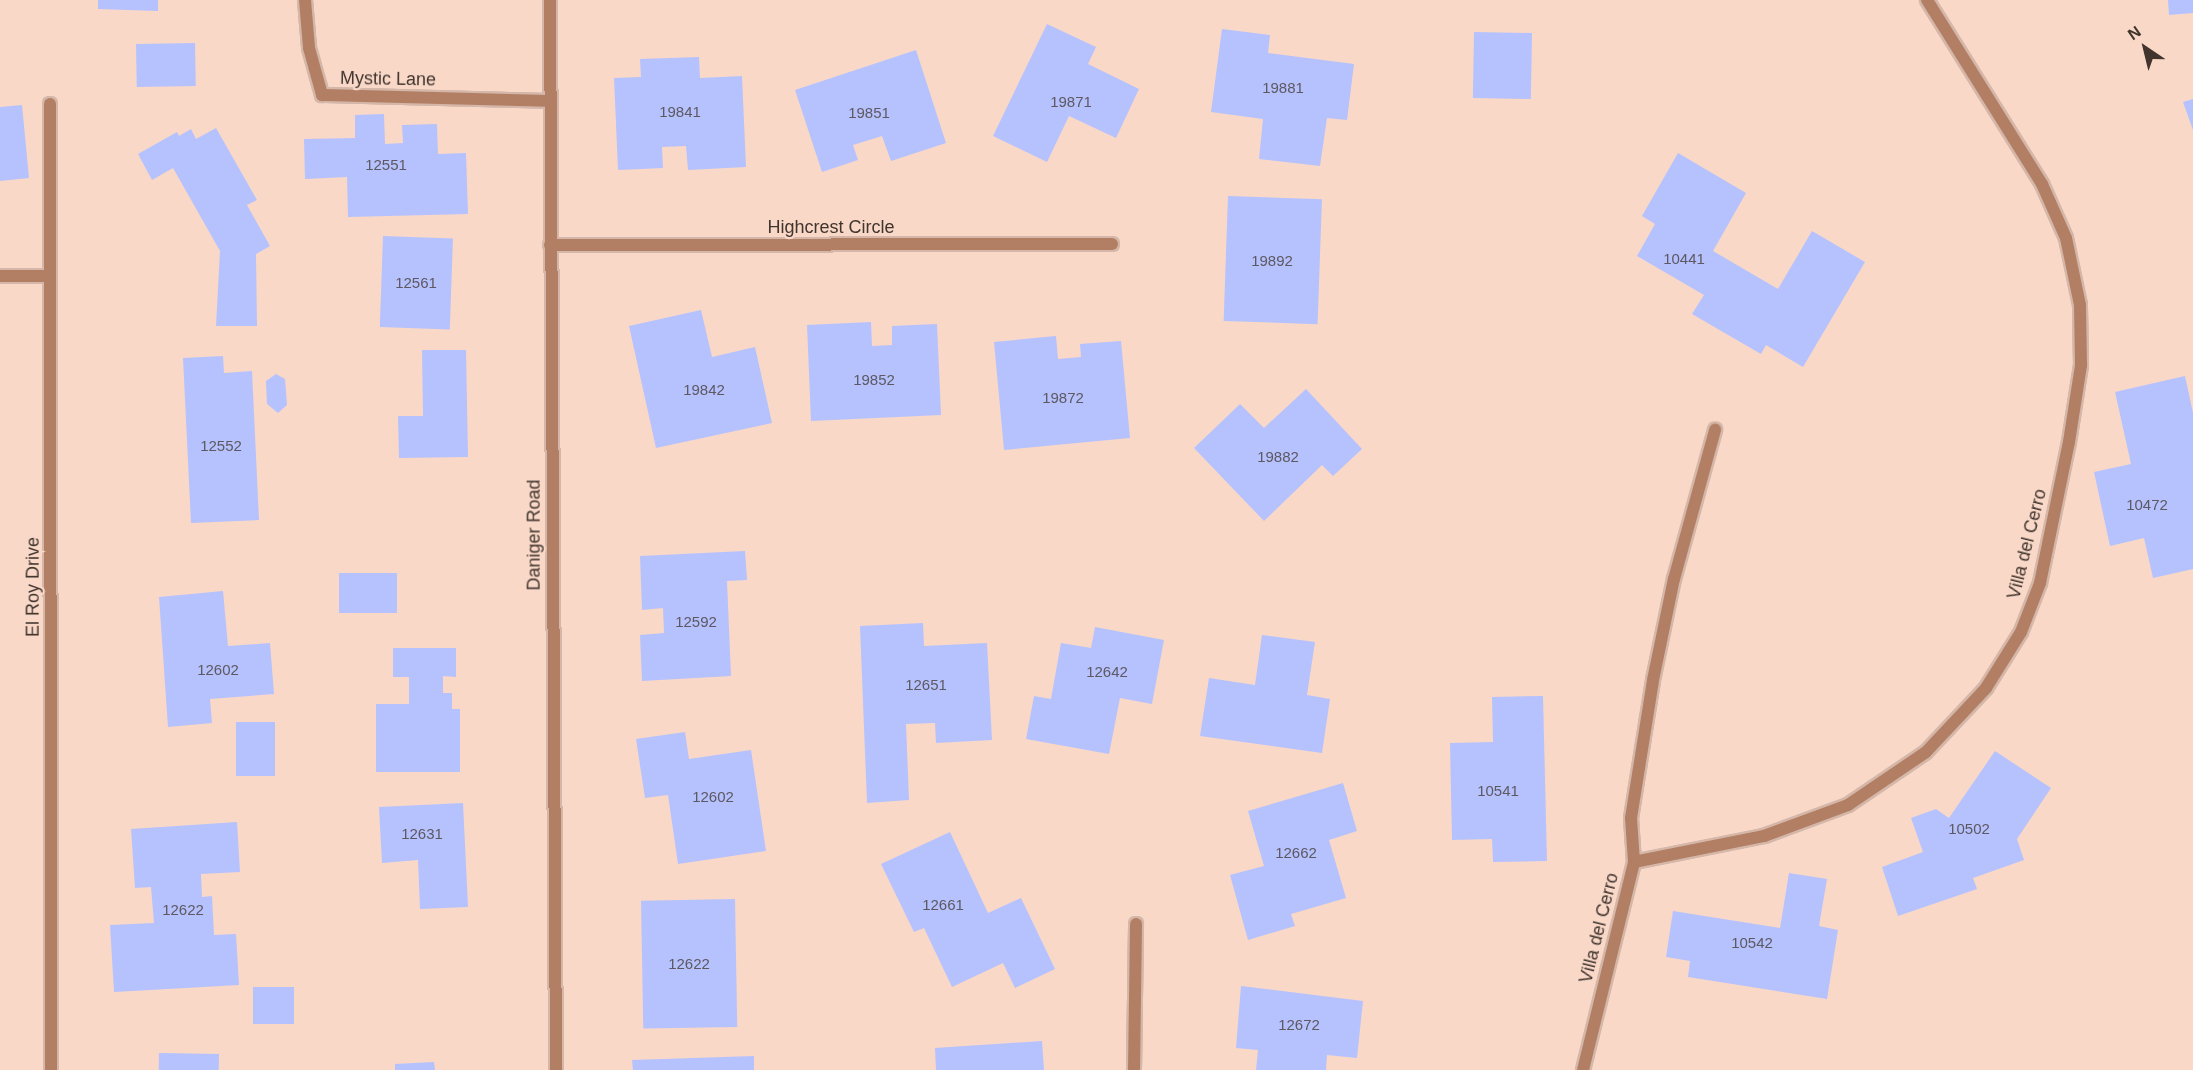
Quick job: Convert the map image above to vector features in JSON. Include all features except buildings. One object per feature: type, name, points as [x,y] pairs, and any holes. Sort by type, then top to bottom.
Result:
[{"type":"street","name":"Mystic Lane","points":[[305,0],[309,48],[322,96],[550,101]]},
{"type":"street","name":"Daniger Road","points":[[550,0],[556,1070]]},
{"type":"street","name":"Villa del Cerro","points":[[1583,1070],[1634,862],[1764,836],[1848,805],[1926,752],[1986,688],[2021,632],[2040,582],[2073,420],[2081,365],[2080,306],[2066,238],[2042,184],[1928,0]]},
{"type":"street","name":"El Roy Drive","points":[[50,104],[51,1070]]},
{"type":"street","name":"Highcrest Circle","points":[[550,245],[1112,244]]},
{"type":"street","points":[[0,276],[50,276]]},
{"type":"street","points":[[1634,862],[1631,818],[1653,680],[1674,579],[1715,430]]},
{"type":"street","points":[[1134,1070],[1136,924]]}]
